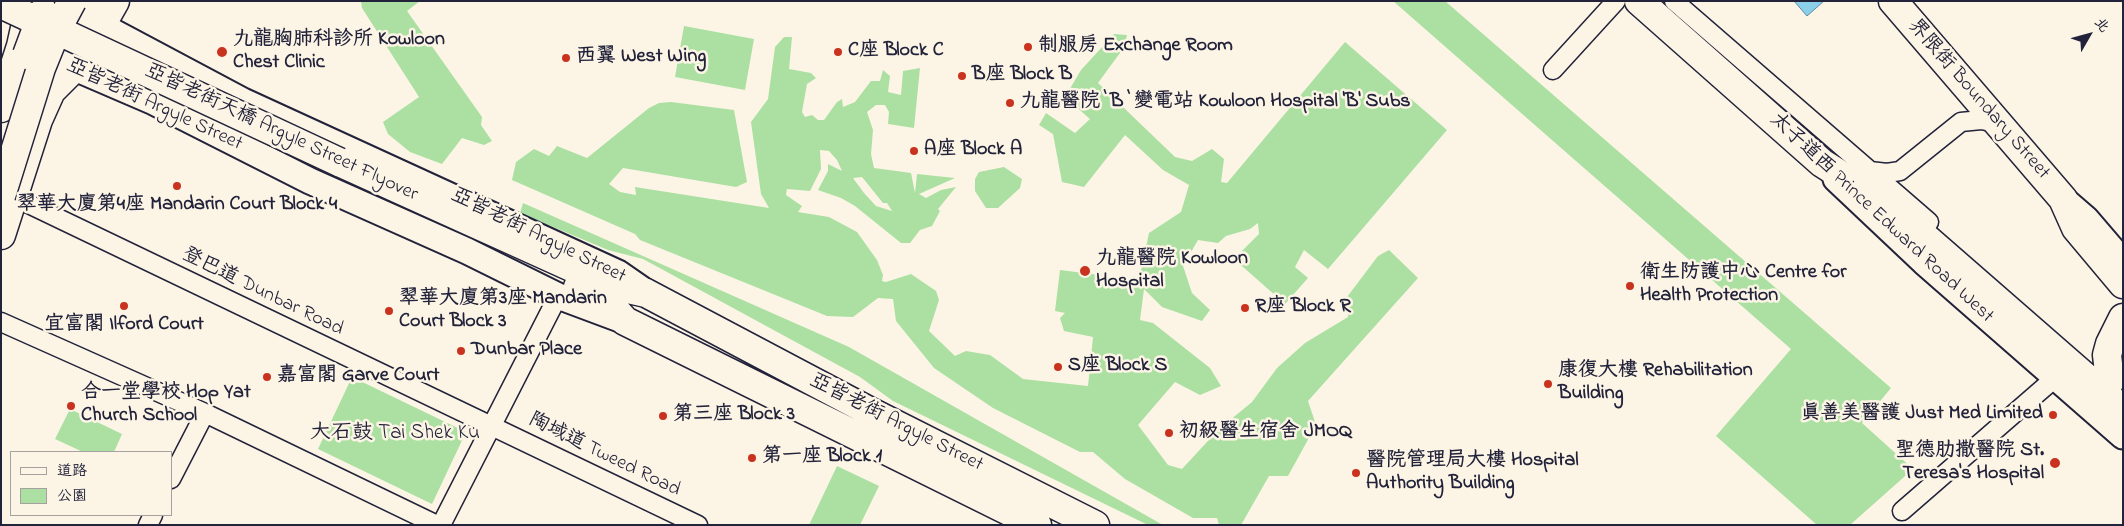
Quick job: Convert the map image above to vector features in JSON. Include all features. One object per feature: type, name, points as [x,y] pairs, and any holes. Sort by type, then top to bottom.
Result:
[{"type":"main road","points":[[1,235],[8,196],[41,68],[59,23],[115,1]]},
{"type":"main road","name":"太子道西 Prince Edward Road West","points":[[1639,1],[1822,164],[1872,216],[2123,436]]},
{"type":"main road","name":"界限街 Boundary Street","points":[[1893,1],[2063,199],[2119,250]]},
{"type":"main road","name":"亞皆老街天橋 Argyle Street Flyover","points":[[1,4],[339,162],[609,293],[625,322]]},
{"type":"main road","points":[[1,108],[20,45],[43,5]]},
{"type":"main road","points":[[1,135],[43,5]]},
{"type":"main road","name":"亞皆老街 Argyle Street","points":[[43,5],[88,11],[243,101],[618,273],[646,293],[868,411],[1095,525]]},
{"type":"main road","points":[[20,45],[51,54],[68,40],[88,11]]},
{"type":"main road","points":[[8,196],[51,91],[81,62],[88,11]]},
{"type":"main road","name":"亞皆老街天橋 Argyle Street Flyover","points":[[1,18],[609,293],[646,293]]},
{"type":"main road","name":"亞皆老街 Argyle Street","points":[[20,45],[154,102],[304,178],[467,251],[558,296],[625,322],[1036,525]]},
{"type":"main road","points":[[1822,164],[1888,205],[2123,410]]},
{"type":"main road","name":"界限街 Boundary Street","points":[[2063,199],[2076,228],[2123,284]]},
{"type":"main road","points":[[2110,381],[2107,355],[2110,344],[2123,318]]},
{"type":"street","points":[[1553,70],[1616,1]]},
{"type":"street","name":"太子道西 Prince Edward Road West","points":[[1674,1],[2110,381]]},
{"type":"street","points":[[1870,171],[1887,173],[1900,171],[1961,122],[1981,120],[1997,123]]},
{"type":"street","name":"登巴道 Dunbar Road","points":[[8,196],[492,425]]},
{"type":"street","points":[[442,525],[558,296]]},
{"type":"street","points":[[1,322],[205,413],[437,525]]},
{"type":"street","points":[[1902,511],[2055,378]]},
{"type":"street","points":[[172,478],[205,413]]},
{"type":"street","name":"陶域道 Tweed Road","points":[[492,425],[698,525]]},
{"type":"green space","points":[[361,1],[420,1],[407,11],[482,117],[481,125],[492,141],[484,145],[462,138],[442,164],[410,152],[388,134],[383,122],[419,97],[362,8]]},
{"type":"green space","points":[[1393,1],[1445,1],[1891,388],[1862,423],[1913,469],[1850,525],[1817,525],[1716,436],[1791,349]]},
{"type":"green space","points":[[684,26],[754,39],[745,90],[675,77]]},
{"type":"green space","points":[[1114,34],[1127,35],[1125,46],[1098,83],[1175,157],[1192,161],[1212,149],[1224,159],[1221,182],[1227,183],[1345,42],[1447,130],[1328,269],[1304,250],[1295,267],[1308,278],[1285,304],[1234,259],[1259,234],[1258,223],[1250,229],[1226,236],[1218,243],[1198,240],[1183,266],[1192,293],[1210,310],[1202,321],[1162,307],[1144,289],[1140,320],[1153,323],[1210,368],[1221,386],[1200,395],[1175,382],[1138,425],[1168,465],[1182,469],[1218,430],[1252,402],[1277,368],[1305,343],[1348,317],[1347,297],[1378,256],[1389,250],[1418,278],[1308,401],[1316,425],[1288,476],[1269,476],[1241,525],[1219,525],[1217,518],[1193,518],[1125,479],[1093,452],[1080,452],[993,408],[934,368],[896,321],[893,299],[878,298],[853,317],[827,316],[640,240],[635,234],[512,180],[516,162],[534,149],[549,156],[557,146],[587,158],[649,108],[659,103],[671,102],[734,110],[747,182],[736,187],[623,168],[609,184],[620,192],[636,195],[635,187],[769,208],[761,194],[751,122],[768,99],[775,47],[784,37],[792,37],[789,69],[811,73],[816,78],[807,84],[802,112],[805,117],[812,115],[818,120],[824,120],[837,102],[842,99],[843,107],[855,102],[871,81],[880,81],[883,70],[890,76],[888,92],[901,95],[903,71],[920,68],[914,128],[888,124],[889,112],[885,105],[876,105],[867,112],[873,130],[871,154],[874,168],[911,173],[915,193],[917,174],[955,178],[919,194],[926,198],[941,190],[956,187],[938,209],[940,211],[932,226],[920,230],[910,243],[901,243],[855,206],[841,198],[818,190],[828,171],[828,164],[842,171],[837,160],[829,151],[820,150],[821,169],[810,191],[787,189],[786,195],[802,206],[798,212],[829,217],[857,232],[877,260],[883,275],[882,281],[886,282],[911,274],[936,291],[939,300],[929,331],[955,356],[966,351],[990,355],[1023,379],[1088,386],[1093,337],[1064,331],[1060,318],[1065,313],[1055,311],[1060,270],[1139,280],[1149,233],[1181,212],[1189,185],[1163,170],[1125,135],[1084,187],[1062,182],[1053,134],[1039,125],[1046,113],[1075,133],[1090,119],[1065,97],[1081,70]],"holes":[[[862,177],[883,203],[887,203],[892,211],[876,206],[853,178]]]},
{"type":"green space","points":[[1004,167],[1022,179],[1020,188],[998,208],[986,208],[975,191],[975,179],[979,172]]},
{"type":"green space","points":[[523,203],[849,347],[1163,525],[1148,525],[893,401],[860,377],[643,259],[608,250],[520,213]]},
{"type":"green space","points":[[352,377],[466,432],[432,504],[318,449]]},
{"type":"green space","points":[[70,409],[122,434],[114,451],[81,451],[55,439]]},
{"type":"green space","points":[[837,466],[879,486],[860,525],[809,525]]},
{"type":"water","points":[[1794,1],[1824,1],[1807,16]]},
{"type":"place","name":"制服房 Exchange Room","points":[[1028,47]]},
{"type":"place","name":"九龍胸肺科診所 Kowloon Chest Clinic","points":[[222,52]]},
{"type":"place","name":"C座 Block C","points":[[838,52]]},
{"type":"place","name":"西翼 West Wing","points":[[566,58]]},
{"type":"place","name":"B座 Block B","points":[[962,76]]},
{"type":"place","name":"九龍醫院‵B‵變電站 Kowloon Hospital 'B' Subs","points":[[1010,103]]},
{"type":"place","name":"A座 Block A","points":[[914,151]]},
{"type":"place","name":"翠華大廈第4座 Mandarin Court Block 4","points":[[177,186]]},
{"type":"place","name":"九龍醫院 Kowloon Hospital","points":[[1085,271]]},
{"type":"place","name":"衛生防護中心 Centre for Health Protection","points":[[1630,286]]},
{"type":"place","name":"宜富閣 Ilford Court","points":[[124,306]]},
{"type":"place","name":"R座 Block R","points":[[1245,308]]},
{"type":"place","name":"翠華大廈第3座 Mandarin Court Block 3","points":[[389,311]]},
{"type":"place","name":"Dunbar Place","points":[[461,351]]},
{"type":"place","name":"S座 Block S","points":[[1058,367]]},
{"type":"place","name":"嘉富閣 Garve Court","points":[[267,377]]},
{"type":"place","name":"康復大樓 Rehabilitation Building","points":[[1548,384]]},
{"type":"place","name":"合一堂學校 Hop Yat Church School","points":[[71,406]]},
{"type":"place","name":"真善美醫護 Just Med Limited","points":[[2053,415]]},
{"type":"place","name":"第三座 Block 3","points":[[663,416]]},
{"type":"place","name":"初級醫生宿舍 JMOQ","points":[[1169,433]]},
{"type":"place","name":"第一座 Block 1","points":[[752,458]]},
{"type":"place","name":"聖德肋撒醫院 St. Teresa's Hospital","points":[[2055,463]]},
{"type":"place","name":"醫院管理局大樓 Hospital Authority Building","points":[[1356,473]]},
{"type":"district","name":"大石鼓 Tai Shek Ku","points":[[395,435]]}]
